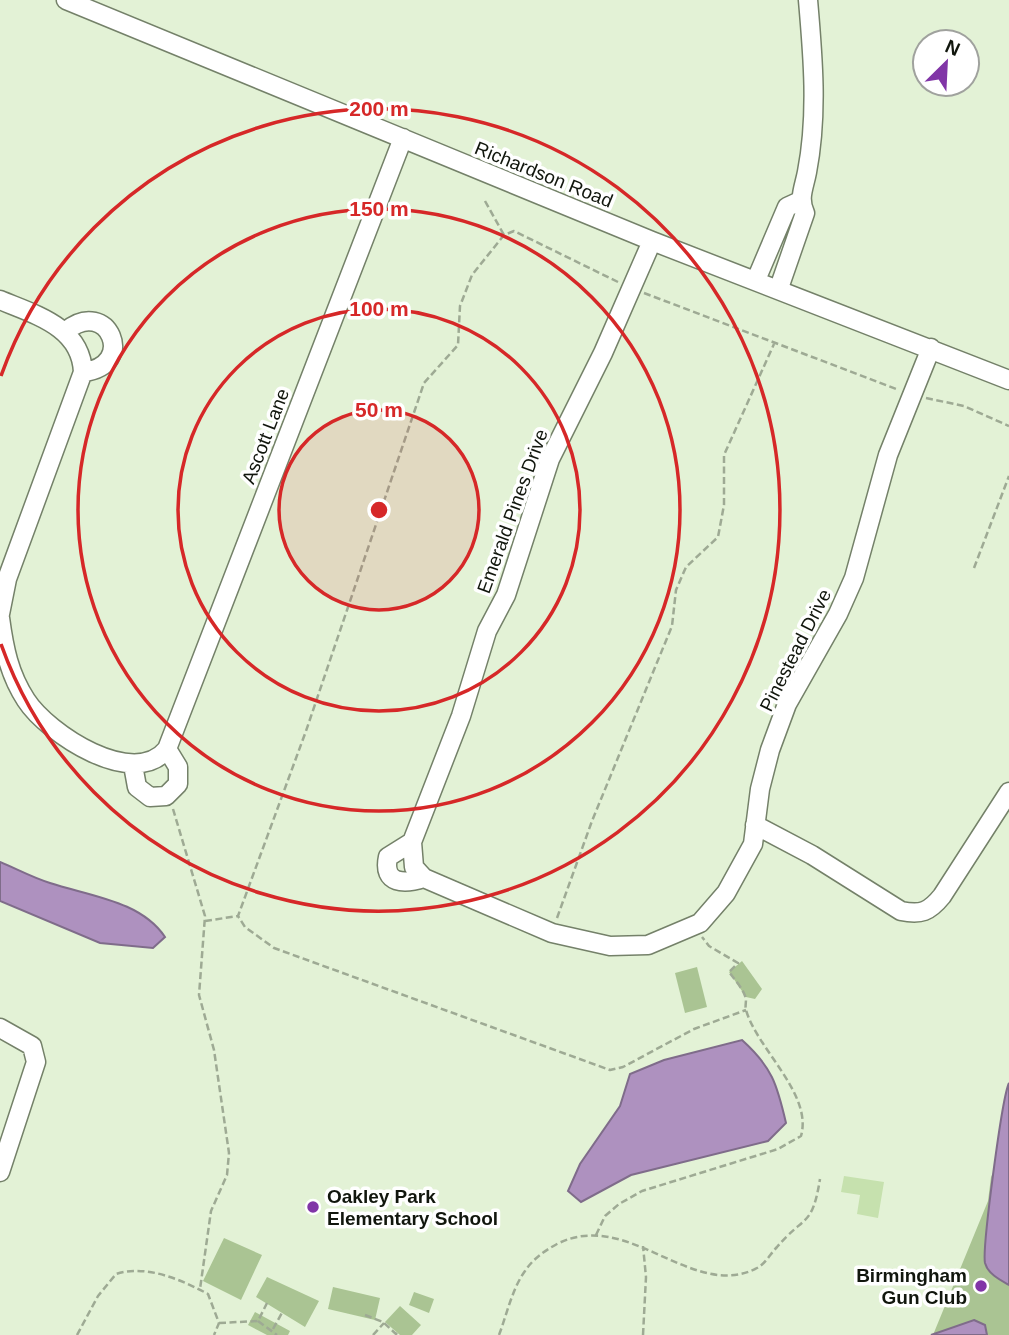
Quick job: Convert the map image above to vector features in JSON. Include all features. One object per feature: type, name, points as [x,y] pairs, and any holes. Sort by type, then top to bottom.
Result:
[{"type":"street","name":"Richardson Road","points":[[66,0],[652,241],[779,288],[1009,380]]},
{"type":"street","points":[[779,288],[802,229],[805,213],[800,201],[811,137],[814,68],[808,0]]},
{"type":"street","name":"Ascott Lane","points":[[167,749],[403,138]]},
{"type":"street","points":[[756,280],[787,207],[800,201]]},
{"type":"street","name":"Emerald Pines Drive","points":[[412,842],[388,857],[386,867],[389,876],[397,882],[415,876],[412,842],[461,716],[487,631],[506,595],[550,459],[603,354],[652,241]]},
{"type":"street","points":[[0,300],[66,331],[82,356],[83,372],[7,579],[0,616],[6,662],[26,701],[58,734],[98,754],[133,765],[150,763],[167,749],[178,767],[178,784],[168,795],[150,797],[137,787],[133,765]]},
{"type":"street","points":[[66,331],[76,322],[90,320],[103,325],[112,336],[113,349],[108,362],[97,370],[83,372]]},
{"type":"street","name":"Pinestead Drive","points":[[415,876],[552,933],[610,946],[648,945],[693,926],[709,913],[739,873],[753,844],[760,789],[770,750],[787,704],[838,614],[854,578],[888,455],[931,348]]},
{"type":"street","points":[[755,825],[812,855],[901,911],[918,915],[927,912],[942,896],[1009,792]]},
{"type":"street","points":[[0,1028],[32,1046],[36,1062],[0,1172]]},
{"type":"path","points":[[485,201],[504,235]]},
{"type":"path","points":[[746,1010],[694,1029],[624,1067],[610,1070],[274,948],[244,927],[238,916],[424,383],[458,345],[460,306],[472,275],[504,235],[514,231],[631,288],[912,395],[964,406],[1009,426]]},
{"type":"path","points":[[552,933],[592,821],[660,658],[671,626],[676,590],[686,567],[718,537],[724,505],[724,456],[774,344]]},
{"type":"path","points":[[974,568],[1009,477]]},
{"type":"path","points":[[168,795],[205,921],[200,956],[199,995],[214,1050],[229,1153],[227,1175],[211,1211],[200,1289]]},
{"type":"path","points":[[205,921],[238,916]]},
{"type":"path","points":[[596,1235],[605,1216],[619,1204],[642,1191],[778,1149],[801,1136],[803,1127],[796,1099],[746,1010],[746,997],[729,972],[737,963],[709,946],[693,926]]},
{"type":"path","points":[[499,1335],[525,1270],[542,1252],[566,1240],[596,1235],[643,1247],[693,1269],[732,1276],[755,1269],[794,1230],[804,1224],[815,1209],[820,1179]]},
{"type":"path","points":[[643,1247],[646,1277],[643,1335]]},
{"type":"path","points":[[77,1335],[98,1296],[116,1274],[136,1270],[153,1273],[208,1294],[213,1301],[219,1323],[214,1335]]},
{"type":"path","points":[[258,1321],[267,1303]]},
{"type":"path","points":[[272,1330],[283,1311]]},
{"type":"path","points":[[365,1315],[384,1323],[396,1334],[398,1332]]},
{"type":"path","points":[[219,1323],[258,1321],[278,1335]]},
{"type":"path","points":[[373,1335],[384,1323]]},
{"type":"green space","points":[[742,961],[762,989],[755,999],[746,997],[729,972]]},
{"type":"green space","points":[[697,967],[707,1007],[685,1013],[675,973]]},
{"type":"green space","name":"Birmingham Gun Club","points":[[1009,1139],[1009,1335],[933,1335],[988,1201],[991,1177]]},
{"type":"green space","points":[[224,1238],[262,1255],[241,1300],[203,1281]]},
{"type":"green space","points":[[267,1277],[319,1301],[305,1327],[256,1297]]},
{"type":"green space","points":[[333,1287],[380,1298],[375,1320],[328,1309]]},
{"type":"green space","points":[[414,1292],[434,1299],[429,1313],[409,1305]]},
{"type":"green space","points":[[400,1306],[421,1325],[412,1335],[400,1335],[385,1322]]},
{"type":"green space","points":[[255,1312],[290,1331],[288,1335],[267,1335],[248,1325]]},
{"type":"shaded area","points":[[0,862],[44,881],[114,901],[143,915],[165,937],[153,948],[100,943],[0,901]]},
{"type":"shaded area","points":[[742,1040],[767,1068],[783,1109],[786,1123],[768,1141],[631,1175],[581,1202],[568,1191],[580,1164],[620,1106],[630,1074],[664,1060]]},
{"type":"shaded area","points":[[1009,1083],[1009,1285],[989,1270],[985,1263],[985,1252],[989,1204]]},
{"type":"shaded area","points":[[974,1320],[985,1325],[987,1335],[931,1335]]},
{"type":"building","points":[[844,1176],[884,1182],[878,1218],[857,1214],[860,1195],[841,1192]]},
{"type":"place","name":"Oakley Park Elementary School","points":[[313,1207]]},
{"type":"place","name":"Birmingham Gun Club","points":[[981,1286]]}]
